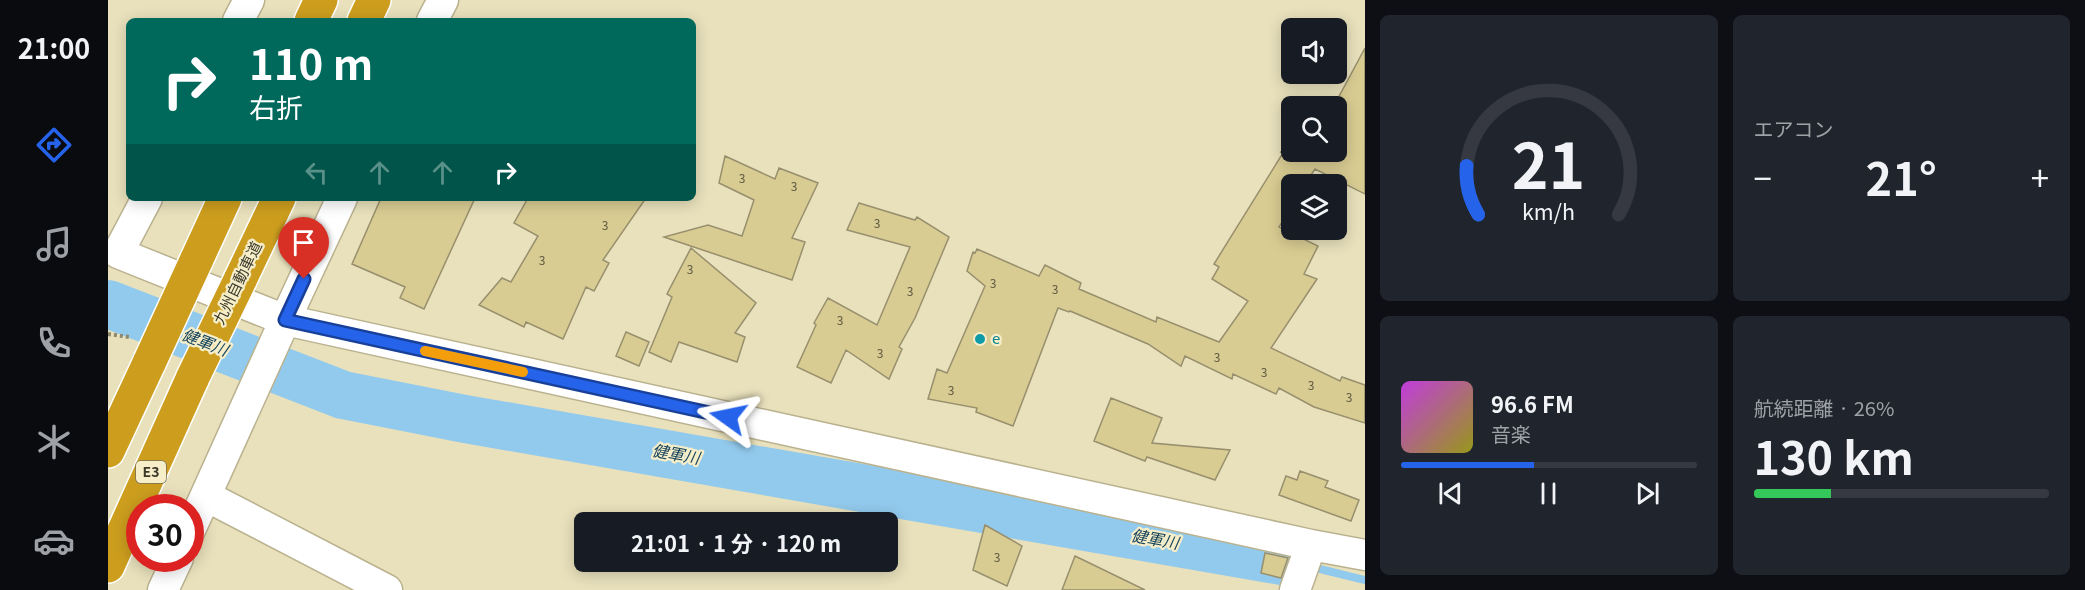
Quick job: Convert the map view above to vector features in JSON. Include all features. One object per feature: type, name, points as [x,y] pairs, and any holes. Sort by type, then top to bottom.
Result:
[{"type":"highway","points":[[312,18],[321,0]]},
{"type":"highway","points":[[365,18],[374,0]]},
{"type":"highway","points":[[108,452],[224,201]]},
{"type":"highway","name":"九州自動車道","points":[[108,566],[193,377],[278,201]]},
{"type":"street","points":[[240,18],[249,0]]},
{"type":"street","points":[[434,18],[443,0]]},
{"type":"street","points":[[145,201],[118,254],[285,320],[1365,555]]},
{"type":"street","points":[[204,500],[341,201]]},
{"type":"street","points":[[206,496],[387,590]]},
{"type":"street","points":[[1295,590],[1311,545]]},
{"type":"street","points":[[163,590],[171,572]]},
{"type":"building","points":[[1365,48],[1365,194],[1347,185],[1347,174],[1325,174],[1315,169],[1312,174],[1281,174],[1281,224],[1279,227],[1281,228],[1281,240],[1306,240],[1318,246],[1304,274],[1317,279],[1271,348],[1340,381],[1342,377],[1365,385],[1365,423],[1314,407],[1279,388],[1276,394],[1233,374],[1232,379],[1185,356],[1181,366],[1148,344],[1058,308],[1013,426],[976,412],[977,408],[928,399],[937,369],[947,373],[985,286],[967,271],[973,252],[975,253],[977,249],[1039,276],[1045,265],[1081,283],[1079,289],[1156,322],[1157,317],[1219,342],[1248,301],[1212,279],[1219,267],[1214,264],[1281,156],[1281,162],[1347,162],[1347,96],[1339,96]]},
{"type":"building","points":[[725,156],[775,179],[779,168],[818,183],[792,238],[805,242],[792,280],[664,237],[708,225],[742,236],[754,200],[719,183]]},
{"type":"building","points":[[380,201],[474,201],[424,309],[400,298],[405,287],[352,264]]},
{"type":"building","points":[[526,201],[644,201],[603,260],[609,263],[594,291],[586,287],[563,339],[526,322],[524,327],[479,305],[502,278],[511,282],[538,236],[514,223]]},
{"type":"building","points":[[859,203],[915,220],[917,217],[949,237],[915,318],[899,347],[902,349],[889,379],[846,350],[831,383],[797,367],[816,325],[814,323],[828,298],[877,325],[910,247],[847,230]]},
{"type":"building","points":[[691,248],[756,303],[735,333],[745,337],[737,362],[679,342],[671,362],[649,352],[672,297],[667,294]]},
{"type":"building","points":[[626,332],[649,342],[639,366],[616,356]]},
{"type":"building","points":[[1111,398],[1162,418],[1152,443],[1230,450],[1215,480],[1147,457],[1145,461],[1094,441]]},
{"type":"building","points":[[1300,471],[1328,481],[1325,487],[1359,500],[1351,521],[1279,495],[1286,476],[1297,480]]},
{"type":"building","points":[[985,525],[1022,546],[1007,586],[973,570]]},
{"type":"building","points":[[1265,553],[1288,558],[1281,578],[1261,573]]},
{"type":"building","points":[[1075,556],[1145,590],[1062,590]]},
{"type":"waterway","name":"健軍川","points":[[108,304],[343,395],[465,419],[1293,563]]},
{"type":"waterway","points":[[1320,569],[1365,580]]},
{"type":"slow traffic","points":[[425,351],[523,372]]},
{"type":"place","name":"e","points":[[980,339]]},
{"type":"route","points":[[304,279],[285,320],[728,417]]}]
